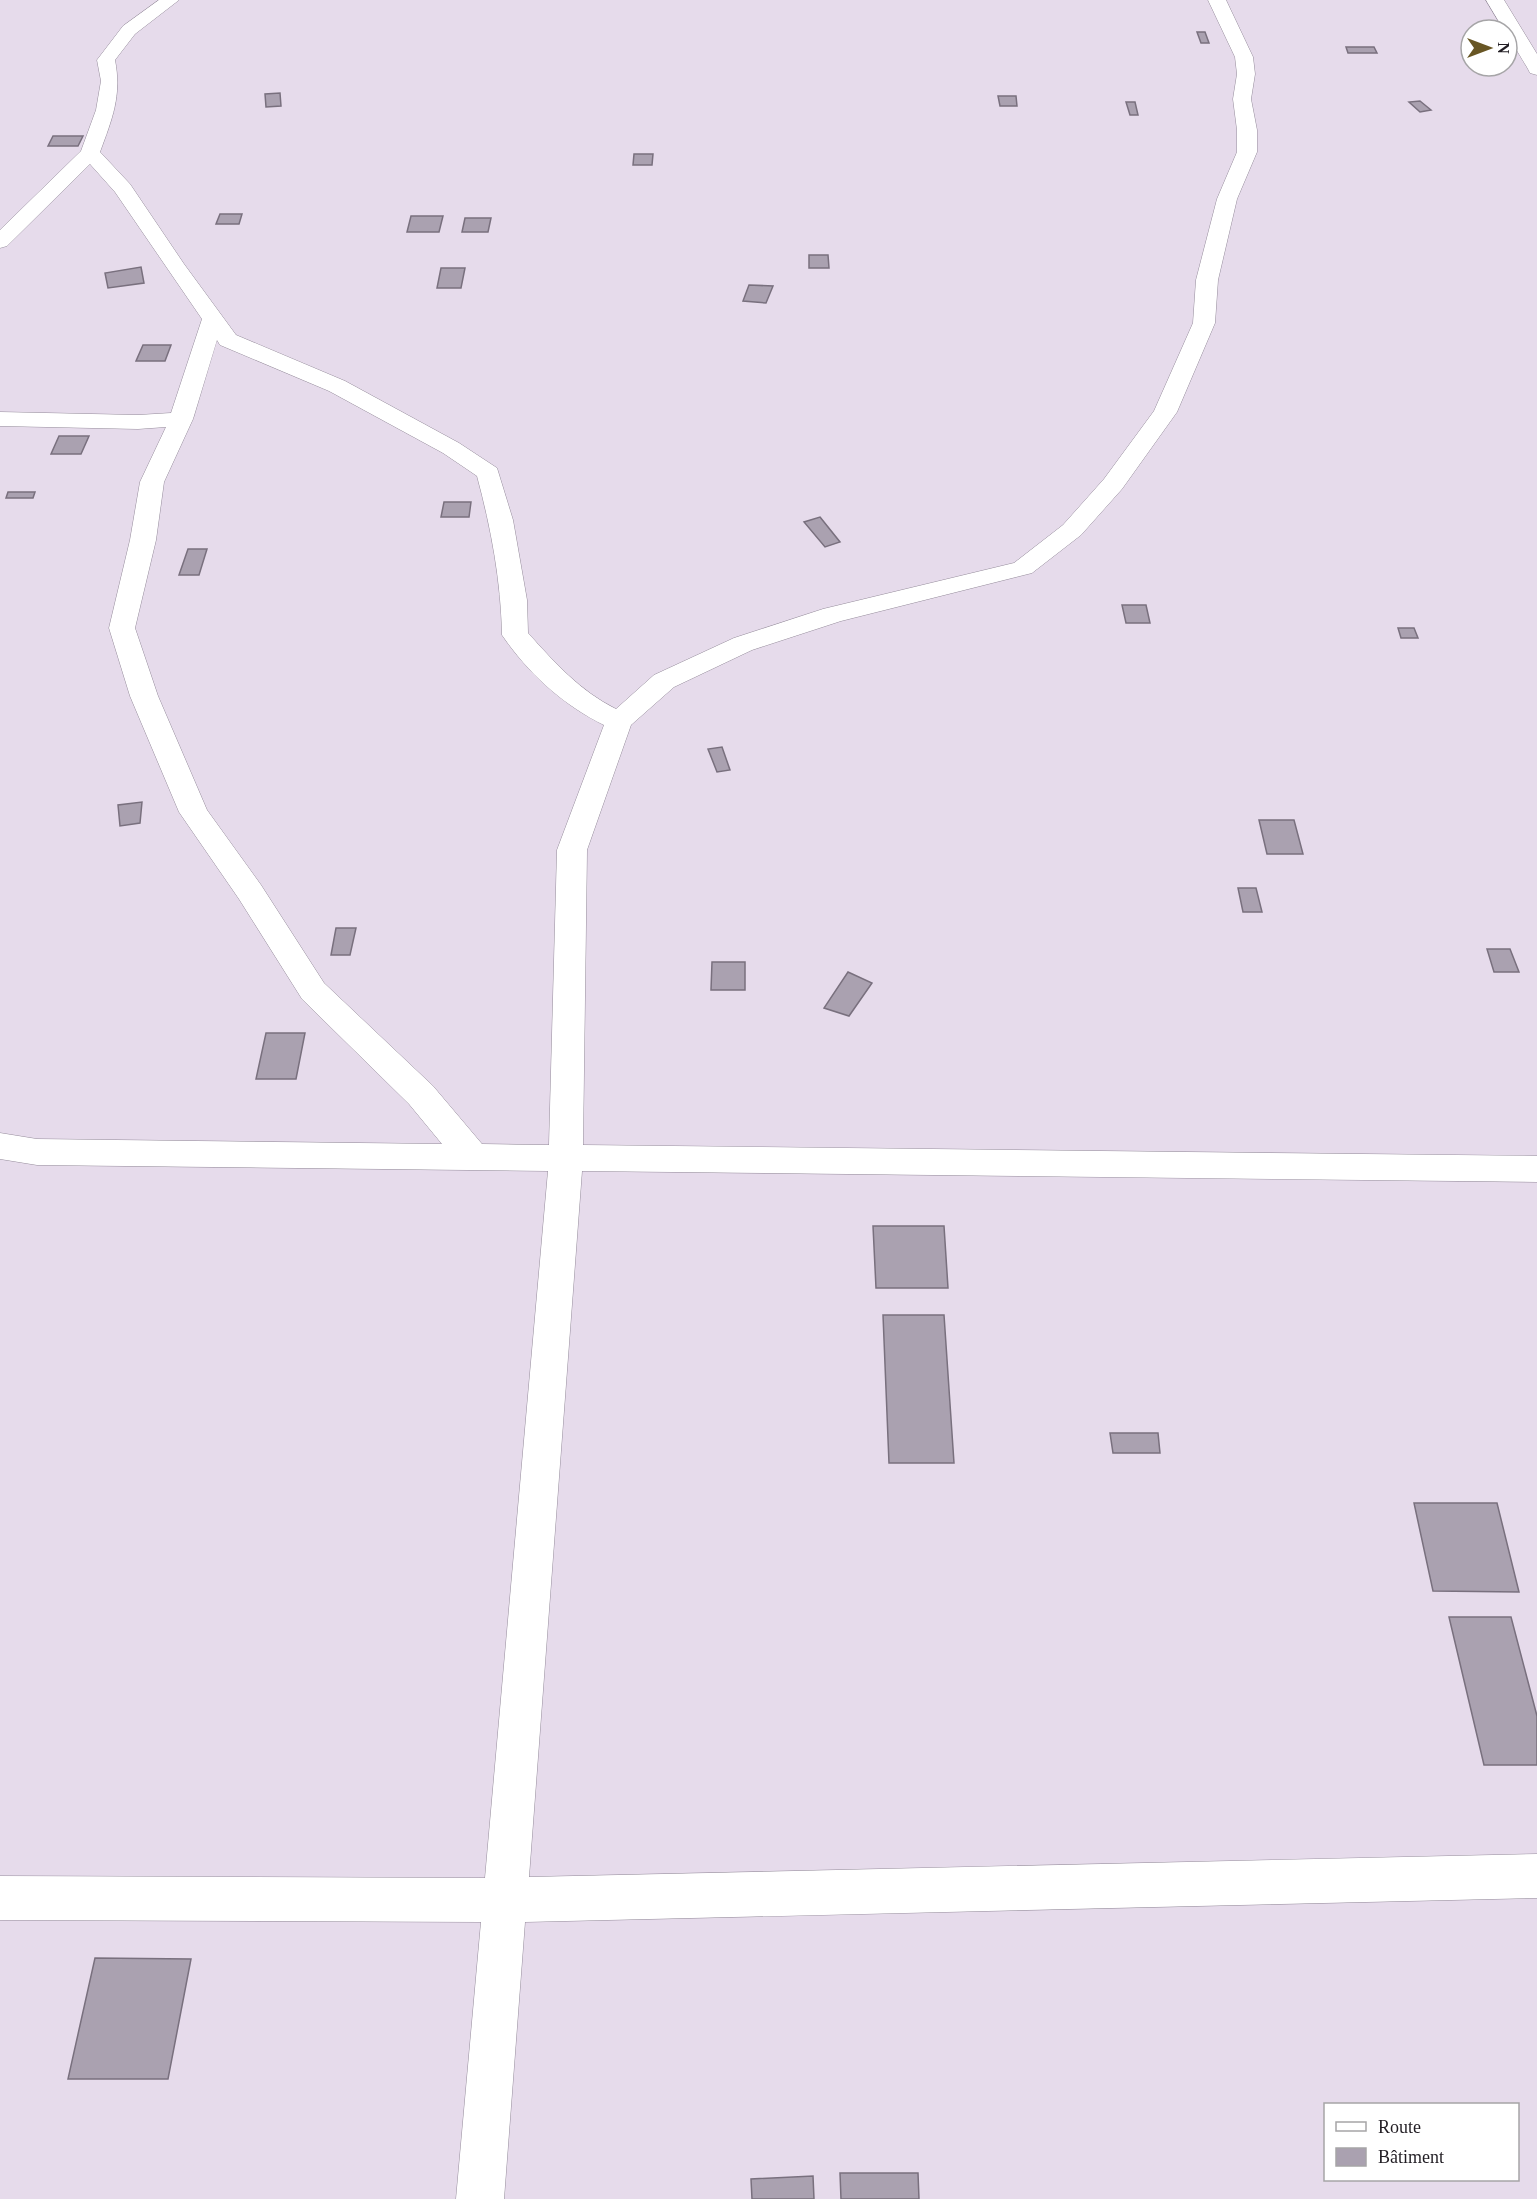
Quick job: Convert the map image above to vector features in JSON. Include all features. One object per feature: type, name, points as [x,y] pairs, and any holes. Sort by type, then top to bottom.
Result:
[{"type":"street","points":[[0,242],[90,153],[106,110],[110,81],[106,60],[129,30],[170,0]]},
{"type":"street","points":[[480,2199],[566,1157],[572,850],[619,721],[664,681],[743,644],[832,615],[1023,568],[1071,530],[1113,484],[1165,412],[1204,323],[1207,280],[1218,233],[1227,199],[1247,152],[1247,130],[1242,99],[1246,74],[1244,57],[1216,0]]},
{"type":"street","points":[[1495,0],[1537,69]]},
{"type":"street","points":[[90,153],[123,188],[164,251],[228,340],[337,386],[451,448],[488,473],[501,520],[514,600],[515,635],[559,683],[586,705],[619,721]]},
{"type":"street","points":[[213,318],[181,419],[152,482],[143,540],[122,628],[144,696],[193,812],[249,891],[313,991],[421,1095],[472,1156]]},
{"type":"street","points":[[0,419],[138,422],[181,419]]},
{"type":"street","points":[[0,1146],[37,1152],[1537,1169]]},
{"type":"street","points":[[0,1898],[506,1900],[1537,1876]]},
{"type":"building","points":[[1197,32],[1205,32],[1209,43],[1201,43]]},
{"type":"building","points":[[1346,47],[1374,47],[1377,53],[1348,53]]},
{"type":"building","points":[[280,93],[281,106],[266,107],[265,94]]},
{"type":"building","points":[[998,96],[1016,96],[1017,106],[1000,106]]},
{"type":"building","points":[[1420,101],[1431,110],[1420,112],[1409,102]]},
{"type":"building","points":[[1126,102],[1135,102],[1138,115],[1130,115]]},
{"type":"building","points":[[53,136],[83,136],[78,146],[48,146]]},
{"type":"building","points":[[634,154],[653,154],[652,165],[633,165]]},
{"type":"building","points":[[220,214],[242,214],[239,224],[216,224]]},
{"type":"building","points":[[411,216],[443,216],[439,232],[407,232]]},
{"type":"building","points":[[465,218],[491,218],[488,232],[462,232]]},
{"type":"building","points":[[809,255],[828,255],[829,268],[809,268]]},
{"type":"building","points":[[141,267],[144,283],[108,288],[105,273]]},
{"type":"building","points":[[441,268],[465,268],[461,288],[437,288]]},
{"type":"building","points":[[749,285],[773,286],[766,303],[743,301]]},
{"type":"building","points":[[143,345],[171,345],[165,361],[136,361]]},
{"type":"building","points":[[59,436],[89,436],[81,454],[51,454]]},
{"type":"building","points":[[8,492],[35,492],[33,498],[6,498]]},
{"type":"building","points":[[444,502],[471,502],[469,517],[441,517]]},
{"type":"building","points":[[820,517],[840,542],[825,547],[804,522]]},
{"type":"building","points":[[188,549],[207,549],[199,575],[179,575]]},
{"type":"building","points":[[1122,605],[1146,605],[1150,623],[1126,623]]},
{"type":"building","points":[[1398,628],[1414,628],[1418,638],[1401,638]]},
{"type":"building","points":[[722,747],[730,770],[717,772],[708,749]]},
{"type":"building","points":[[142,802],[140,823],[120,826],[118,805]]},
{"type":"building","points":[[1259,820],[1294,820],[1303,854],[1267,854]]},
{"type":"building","points":[[1238,888],[1256,888],[1262,912],[1243,912]]},
{"type":"building","points":[[336,928],[356,928],[350,955],[331,955]]},
{"type":"building","points":[[1487,949],[1510,949],[1519,972],[1494,972]]},
{"type":"building","points":[[712,962],[745,962],[745,990],[711,990]]},
{"type":"building","points":[[848,972],[872,983],[849,1016],[824,1008]]},
{"type":"building","points":[[266,1033],[305,1033],[296,1079],[256,1079]]},
{"type":"building","points":[[873,1226],[944,1226],[948,1288],[876,1288]]},
{"type":"building","points":[[883,1315],[944,1315],[954,1463],[889,1463]]},
{"type":"building","points":[[1110,1433],[1158,1433],[1160,1453],[1113,1453]]},
{"type":"building","points":[[1414,1503],[1497,1503],[1519,1592],[1433,1591]]},
{"type":"building","points":[[1449,1617],[1511,1617],[1537,1716],[1537,1765],[1484,1765]]},
{"type":"building","points":[[95,1958],[191,1959],[168,2079],[68,2079]]},
{"type":"building","points":[[840,2173],[918,2173],[919,2199],[841,2199]]},
{"type":"building","points":[[813,2176],[814,2199],[752,2199],[751,2179]]}]
